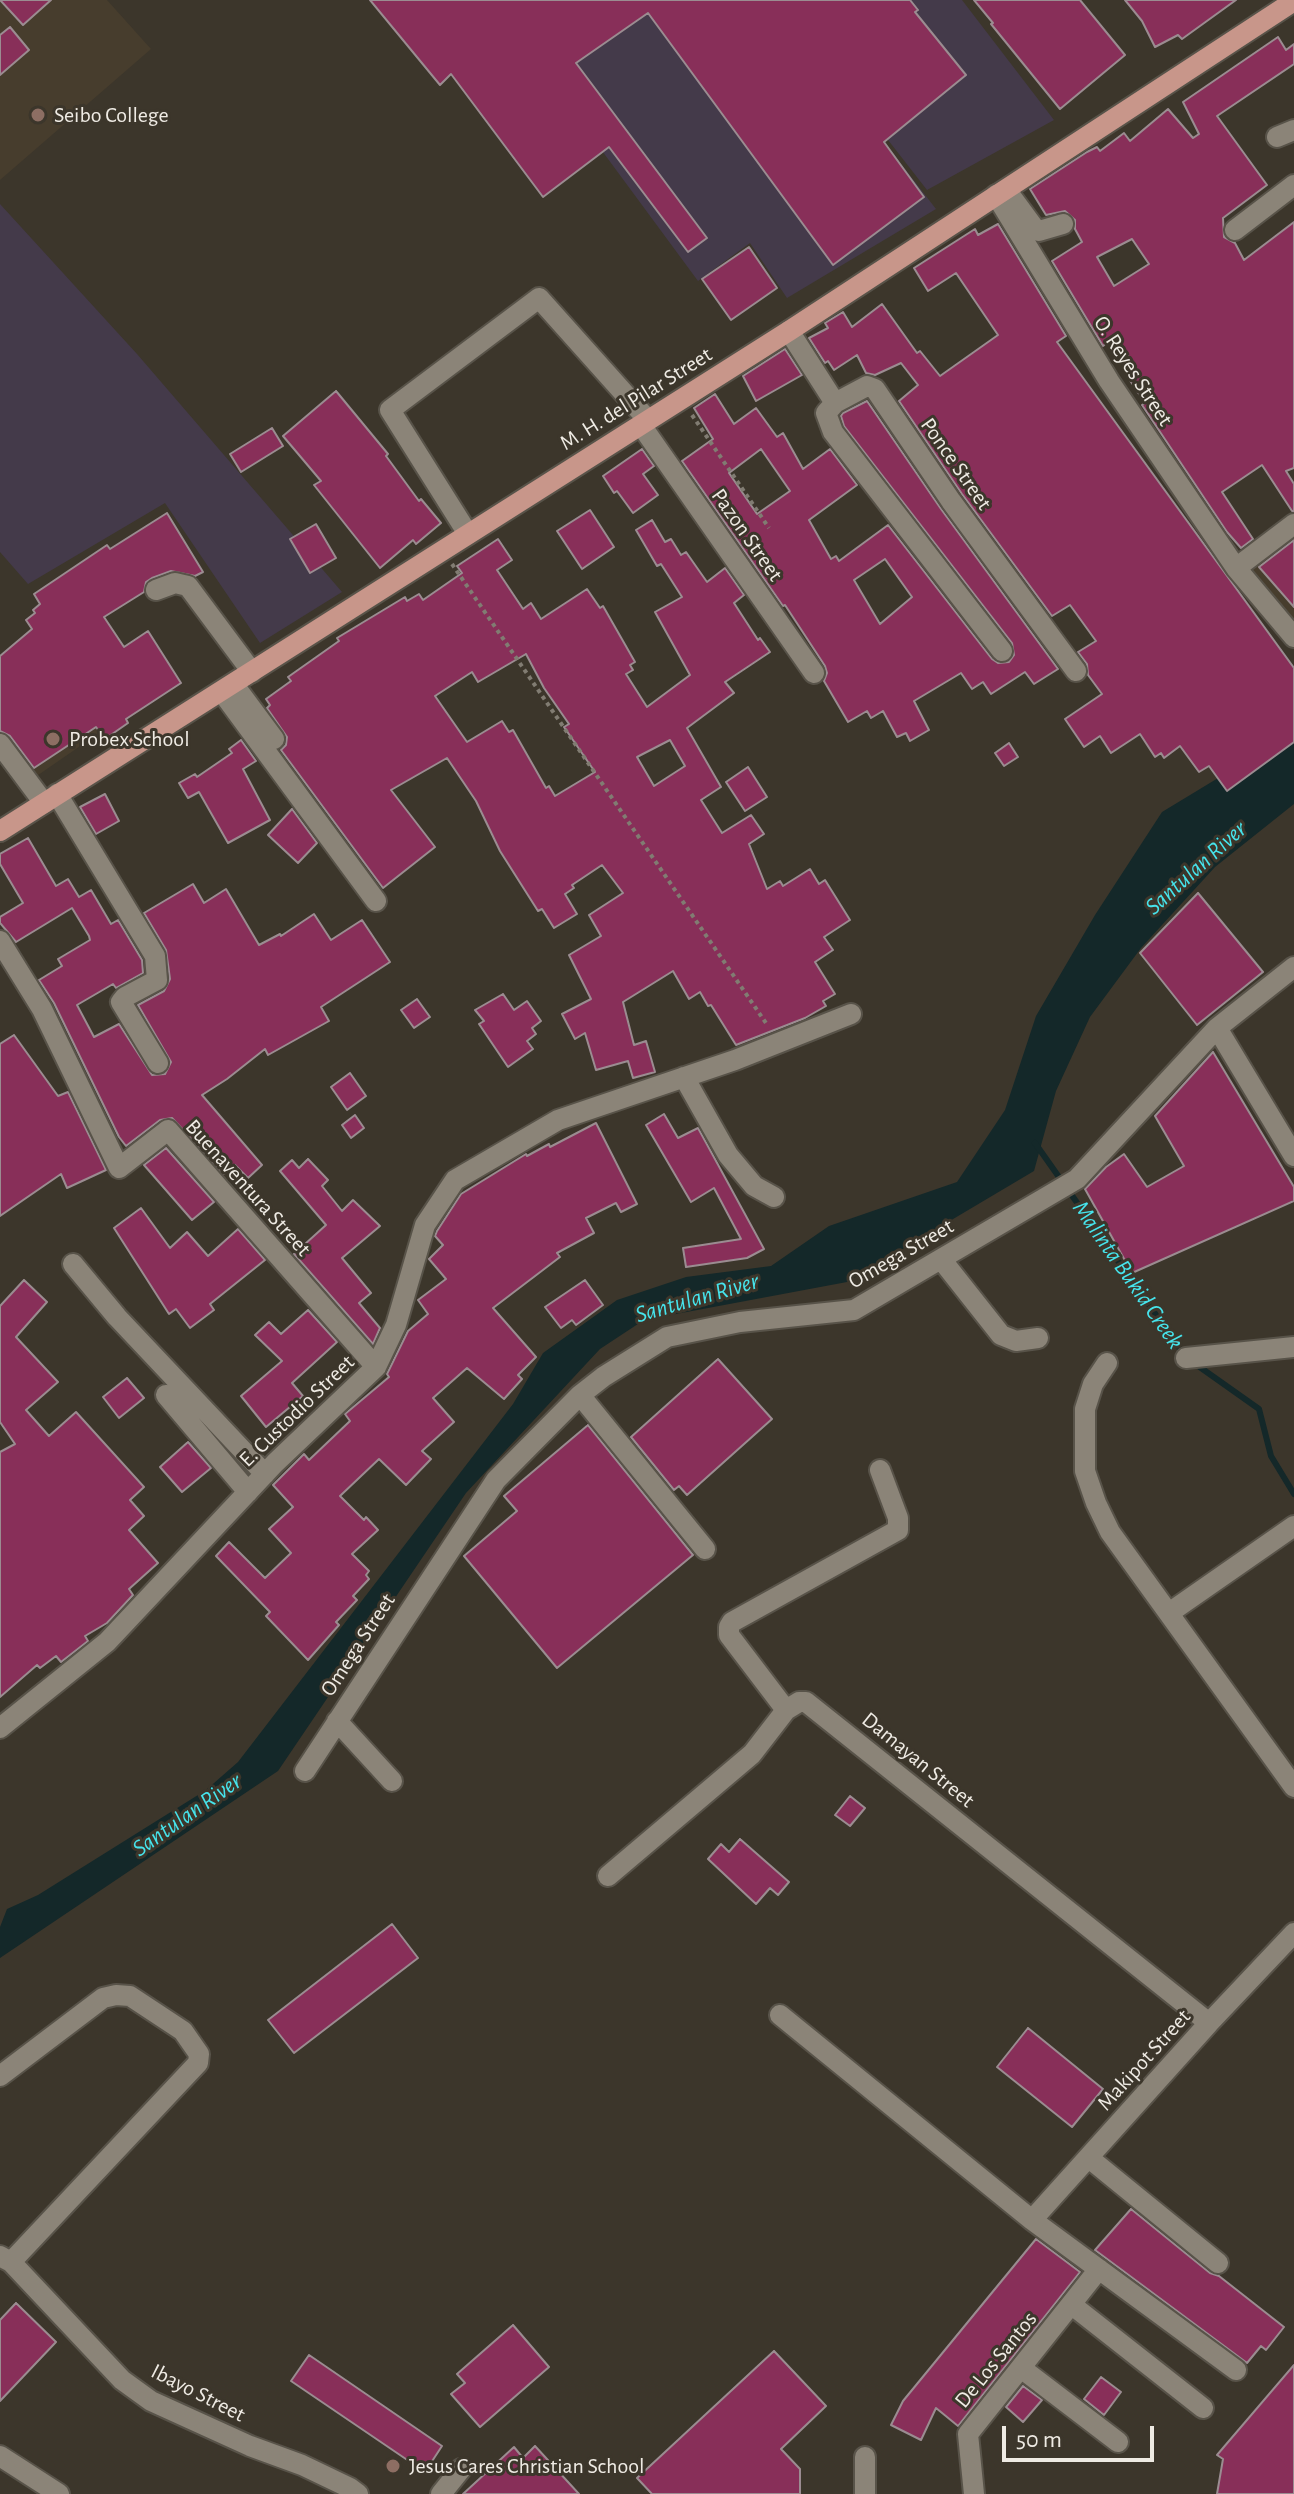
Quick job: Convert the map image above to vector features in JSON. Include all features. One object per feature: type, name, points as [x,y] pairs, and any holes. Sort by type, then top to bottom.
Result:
[{"type":"main road","name":"M. H. del Pilar Street","points":[[0,831],[789,331],[1294,1]]},
{"type":"street","points":[[1235,230],[1294,185]]},
{"type":"street","points":[[1000,192],[1035,229],[1039,231],[1063,224]]},
{"type":"street","name":"O. Reyes Street","points":[[1000,192],[1109,381],[1236,568],[1294,637]]},
{"type":"street","name":"Pazon Street","points":[[468,534],[390,410],[539,298],[645,422],[814,673]]},
{"type":"street","points":[[789,331],[835,403],[826,413],[833,432],[1002,651]]},
{"type":"street","name":"Ponce Street","points":[[835,403],[867,386],[875,389],[951,501],[1076,671]]},
{"type":"street","points":[[1236,568],[1294,524]]},
{"type":"street","points":[[156,590],[175,583],[188,586],[252,672]]},
{"type":"street","points":[[228,688],[274,739]]},
{"type":"street","points":[[228,688],[376,901]]},
{"type":"street","points":[[0,744],[51,799],[155,956],[157,980],[121,1002],[158,1063]]},
{"type":"street","name":"Buenaventura Street","points":[[0,941],[42,1009],[119,1168],[168,1130],[376,1367]]},
{"type":"street","name":"Omega Street","points":[[305,1771],[496,1480],[580,1395],[667,1337],[740,1322],[854,1310],[1054,1193],[1077,1179],[1217,1028],[1294,967]]},
{"type":"street","name":"E. Custodio Street","points":[[2,1723],[107,1642],[265,1474],[376,1367],[396,1325],[425,1225],[455,1180],[558,1120],[684,1077],[851,1014]]},
{"type":"street","points":[[1217,1028],[1294,1156]]},
{"type":"street","points":[[684,1077],[728,1155],[754,1186],[774,1197]]},
{"type":"street","points":[[941,1259],[1001,1335],[1016,1341],[1038,1338]]},
{"type":"street","points":[[73,1264],[117,1317],[265,1474]]},
{"type":"street","points":[[1186,1358],[1294,1347]]},
{"type":"street","points":[[1107,1363],[1093,1384],[1085,1409],[1083,1434],[1085,1471],[1096,1503],[1110,1532],[1294,1787]]},
{"type":"street","points":[[166,1395],[248,1492]]},
{"type":"street","points":[[580,1395],[705,1549]]},
{"type":"street","points":[[608,1876],[752,1754],[786,1710],[729,1635],[729,1627],[732,1622],[898,1530],[898,1518],[880,1470]]},
{"type":"street","points":[[1169,1613],[1294,1526]]},
{"type":"street","name":"Damayan Street","points":[[786,1710],[799,1702],[806,1702],[1209,2023]]},
{"type":"street","points":[[337,1721],[392,1781]]},
{"type":"street","name":"Makipot Street","points":[[1032,2220],[1294,1933]]},
{"type":"street","name":"Ibayo Street","points":[[0,2076],[103,1998],[130,1996],[183,2031],[199,2054],[198,2063],[6,2259],[122,2380],[151,2401],[250,2446],[302,2465],[358,2494]]},
{"type":"street","points":[[780,2015],[1032,2220],[1236,2370]]},
{"type":"street","points":[[1089,2158],[1218,2263]]},
{"type":"street","name":"De Los Santos","points":[[974,2494],[968,2434],[1099,2269]]},
{"type":"street","points":[[1072,2305],[1203,2408]]},
{"type":"street","points":[[1021,2368],[1118,2442]]},
{"type":"street","points":[[0,2456],[59,2494]]},
{"type":"street","points":[[865,2457],[865,2494]]},
{"type":"street","points":[[441,2494],[461,2469]]},
{"type":"path","points":[[681,399],[769,528]]},
{"type":"path","points":[[443,550],[778,1041]]},
{"type":"shaded area","name":"Seibo College","points":[[0,0],[107,0],[151,49],[0,180]]},
{"type":"shaded area","points":[[774,0],[936,209],[787,298],[750,243],[698,281],[507,22]]},
{"type":"shaded area","points":[[779,0],[962,0],[1054,120],[927,190]]},
{"type":"shaded area","points":[[0,204],[137,354],[342,592],[260,643],[165,503],[28,584],[0,552]]},
{"type":"shaded area","points":[[1294,516],[1294,642],[1232,559]]},
{"type":"shaded area","name":"Probex School","points":[[75,698],[99,733],[31,780],[7,745]]},
{"type":"water","name":"Santulan River","points":[[1294,732],[1294,804],[1215,867],[1141,948],[1090,1017],[1056,1091],[1034,1171],[847,1282],[644,1320],[600,1349],[466,1493],[278,1771],[0,1958],[0,1927],[7,1909],[38,1895],[206,1790],[238,1762],[513,1404],[543,1353],[617,1300],[686,1277],[771,1266],[829,1226],[957,1182],[1005,1110],[1036,1016],[1095,915],[1162,812]]},
{"type":"building","points":[[0,0],[51,0],[23,25]]},
{"type":"building","points":[[370,0],[910,0],[918,10],[915,12],[966,75],[884,142],[924,197],[833,265],[648,13],[576,63],[707,238],[688,252],[609,147],[543,197],[451,74],[440,85]]},
{"type":"building","points":[[974,0],[1080,0],[1125,55],[1060,109]]},
{"type":"building","points":[[1125,0],[1236,0],[1182,39],[1178,35],[1155,47],[1142,21]]},
{"type":"building","points":[[10,27],[29,50],[0,75],[0,35]]},
{"type":"building","points":[[1278,37],[1286,50],[1294,44],[1294,64],[1217,116],[1267,185],[1223,218],[1224,237],[1235,243],[1244,260],[1294,222],[1294,468],[1286,471],[1294,484],[1294,511],[1262,465],[1222,492],[1253,539],[1241,548],[1227,532],[1142,405],[1145,403],[1129,379],[1139,373],[1116,337],[1103,346],[1052,261],[1082,242],[1075,229],[1075,220],[1065,211],[1046,215],[1030,189],[1087,152],[1097,147],[1100,151],[1124,133],[1130,141],[1168,109],[1193,138],[1199,134],[1183,102]],"holes":[[[1132,239],[1149,264],[1114,286],[1097,257]]]},
{"type":"building","points":[[998,224],[1066,336],[1057,342],[1294,668],[1294,742],[1227,791],[1209,766],[1199,772],[1180,746],[1164,758],[1161,753],[1155,757],[1140,734],[1111,753],[1100,736],[1084,747],[1065,719],[1102,694],[1088,675],[1087,664],[1078,652],[1096,641],[1070,605],[1052,616],[962,494],[899,401],[918,385],[901,363],[875,375],[866,373],[857,355],[834,370],[828,361],[825,363],[809,338],[828,328],[825,323],[843,312],[852,327],[882,304],[917,353],[920,351],[940,376],[998,335],[956,273],[928,291],[914,268],[975,229],[978,235]]},
{"type":"building","points":[[749,247],[777,288],[731,320],[702,279]]},
{"type":"building","points":[[785,349],[802,375],[756,401],[743,376]]},
{"type":"building","points":[[336,391],[388,454],[386,456],[419,501],[421,499],[441,523],[416,544],[413,540],[380,568],[314,485],[321,481],[283,436]]},
{"type":"building","points":[[715,394],[734,424],[756,408],[777,437],[783,433],[803,469],[830,449],[857,485],[809,520],[831,559],[836,556],[839,561],[888,525],[992,659],[998,663],[1009,662],[1014,655],[1012,643],[844,426],[843,413],[867,401],[941,509],[1058,669],[1034,684],[1025,672],[991,694],[983,682],[972,689],[961,673],[914,701],[929,730],[910,741],[906,733],[897,737],[883,711],[871,718],[867,711],[848,722],[824,681],[827,673],[825,666],[682,461],[713,439],[694,408]],"holes":[[[761,449],[790,491],[757,514],[729,473]],[[885,559],[912,597],[880,624],[854,580]]]},
{"type":"building","points":[[272,428],[283,446],[241,472],[230,454]]},
{"type":"building","points":[[642,449],[654,466],[643,474],[658,495],[633,513],[603,476]]},
{"type":"building","points":[[590,510],[614,547],[582,569],[557,531]]},
{"type":"building","points":[[167,513],[203,572],[195,576],[171,571],[152,578],[146,582],[144,592],[104,617],[124,647],[148,631],[181,683],[126,719],[128,723],[105,739],[96,727],[34,768],[10,736],[0,731],[0,656],[32,629],[26,620],[40,604],[34,594],[107,545],[110,549]]},
{"type":"building","points":[[652,520],[665,542],[671,539],[681,555],[686,552],[707,582],[725,568],[744,595],[734,603],[758,640],[760,638],[770,652],[725,682],[734,693],[687,728],[721,787],[701,800],[722,833],[751,815],[764,834],[749,844],[767,889],[780,881],[783,886],[810,869],[819,884],[825,880],[850,920],[824,937],[833,950],[815,962],[835,994],[823,1001],[826,1006],[805,1018],[736,1045],[700,992],[689,999],[673,971],[623,1002],[634,1045],[646,1041],[655,1072],[633,1078],[628,1061],[596,1070],[585,1033],[575,1039],[562,1014],[591,999],[569,955],[601,936],[589,915],[623,893],[602,865],[572,885],[574,888],[565,894],[577,914],[554,928],[542,909],[538,911],[500,851],[476,801],[447,758],[391,790],[435,847],[383,888],[281,750],[286,745],[287,737],[267,708],[270,705],[266,699],[291,681],[288,677],[339,641],[337,638],[405,597],[407,601],[419,594],[423,600],[462,573],[457,566],[498,539],[512,560],[497,570],[523,609],[531,603],[541,619],[587,589],[600,608],[603,606],[635,662],[630,665],[633,670],[626,674],[647,707],[690,675],[655,612],[682,597],[661,564],[657,566],[636,530]],"holes":[[[526,654],[544,688],[569,724],[564,727],[595,772],[555,796],[549,786],[546,788],[513,730],[509,732],[502,721],[467,742],[435,696],[472,672],[478,682]],[[670,740],[685,766],[654,786],[637,757]]]},
{"type":"building","points":[[316,524],[336,558],[310,573],[290,539]]},
{"type":"building","points":[[1294,540],[1294,607],[1259,567]]},
{"type":"building","points":[[241,740],[256,761],[243,769],[270,820],[228,843],[199,792],[188,798],[179,783],[195,774],[197,777],[232,753],[229,749]]},
{"type":"building","points":[[1009,743],[1018,757],[1004,766],[995,753]]},
{"type":"building","points":[[748,767],[767,797],[745,811],[726,782]]},
{"type":"building","points":[[105,794],[119,821],[96,834],[80,807]]},
{"type":"building","points":[[292,809],[317,843],[298,863],[268,835]]},
{"type":"building","points":[[28,838],[56,886],[68,879],[79,897],[91,890],[111,924],[118,920],[142,960],[143,973],[116,988],[113,984],[77,1005],[94,1037],[119,1024],[152,1075],[165,1074],[171,1062],[138,1005],[164,991],[170,979],[166,950],[144,913],[193,884],[204,903],[226,889],[259,945],[281,936],[314,914],[331,940],[362,920],[390,962],[321,1007],[329,1021],[268,1055],[265,1049],[202,1095],[262,1165],[248,1178],[235,1165],[224,1174],[172,1118],[160,1120],[126,1146],[119,1137],[54,1003],[39,980],[62,966],[58,959],[90,940],[89,936],[72,908],[16,942],[0,923],[0,917],[23,903],[0,864],[0,854]]},
{"type":"building","points":[[1198,893],[1263,972],[1197,1025],[1140,953]]},
{"type":"building","points":[[503,994],[514,1010],[527,1001],[541,1021],[532,1028],[536,1034],[527,1041],[533,1049],[508,1067],[479,1024],[484,1021],[475,1010]]},
{"type":"building","points":[[417,999],[430,1017],[414,1028],[401,1010]]},
{"type":"building","points":[[14,1035],[58,1096],[68,1092],[106,1170],[67,1188],[61,1174],[0,1216],[0,1044]]},
{"type":"building","points":[[1213,1052],[1294,1187],[1294,1201],[1132,1273],[1085,1189],[1124,1154],[1147,1187],[1184,1166],[1155,1116]]},
{"type":"building","points":[[350,1073],[366,1096],[347,1110],[331,1087]]},
{"type":"building","points":[[664,1114],[678,1138],[698,1128],[764,1249],[747,1258],[686,1267],[683,1248],[741,1239],[714,1188],[691,1202],[646,1125]]},
{"type":"building","points":[[355,1115],[364,1128],[351,1138],[342,1125]]},
{"type":"building","points":[[596,1123],[637,1204],[621,1212],[616,1203],[586,1218],[594,1233],[557,1253],[560,1257],[493,1308],[536,1357],[518,1375],[522,1379],[504,1399],[467,1368],[433,1398],[454,1422],[422,1451],[431,1459],[406,1485],[379,1459],[340,1496],[378,1530],[352,1554],[369,1571],[366,1575],[369,1579],[353,1596],[357,1600],[336,1622],[339,1625],[308,1660],[266,1616],[270,1612],[216,1556],[229,1542],[265,1578],[291,1553],[269,1529],[293,1507],[273,1485],[304,1454],[309,1460],[350,1421],[345,1414],[389,1377],[387,1374],[408,1331],[428,1314],[418,1300],[446,1279],[429,1259],[443,1245],[435,1236],[461,1194],[526,1154],[549,1144],[550,1147]]},
{"type":"building","points":[[166,1148],[214,1202],[192,1220],[144,1165]]},
{"type":"building","points":[[308,1159],[328,1180],[322,1186],[342,1211],[353,1200],[380,1226],[342,1258],[371,1293],[359,1303],[380,1328],[373,1344],[294,1254],[326,1225],[280,1171],[292,1160],[299,1168]]},
{"type":"building","points":[[141,1208],[170,1248],[187,1232],[208,1256],[238,1229],[265,1260],[210,1304],[214,1310],[190,1328],[176,1309],[169,1314],[114,1228]]},
{"type":"building","points":[[24,1280],[47,1302],[16,1337],[58,1382],[26,1410],[49,1436],[76,1412],[144,1487],[130,1500],[144,1516],[129,1530],[158,1563],[129,1589],[133,1595],[107,1623],[85,1636],[88,1641],[61,1662],[56,1656],[40,1668],[37,1665],[0,1697],[0,1452],[15,1444],[0,1422],[0,1306]]},
{"type":"building","points":[[585,1280],[603,1305],[576,1325],[572,1320],[561,1328],[545,1307]]},
{"type":"building","points":[[308,1310],[337,1342],[292,1383],[303,1396],[266,1427],[241,1396],[282,1361],[255,1335],[269,1322],[281,1334]]},
{"type":"building","points":[[718,1359],[772,1419],[687,1495],[679,1486],[674,1490],[631,1437]]},
{"type":"building","points":[[127,1378],[144,1398],[119,1418],[103,1397]]},
{"type":"building","points":[[588,1425],[693,1555],[557,1668],[464,1556],[517,1511],[504,1496]]},
{"type":"building","points":[[188,1442],[211,1468],[182,1492],[160,1467]]},
{"type":"building","points":[[850,1796],[865,1808],[850,1826],[835,1815]]},
{"type":"building","points":[[740,1839],[789,1882],[778,1895],[770,1888],[756,1904],[708,1859],[721,1844],[729,1852]]},
{"type":"building","points":[[392,1924],[418,1958],[294,2053],[268,2020]]},
{"type":"building","points":[[1028,2028],[1103,2089],[1072,2127],[997,2067]]},
{"type":"building","points":[[1131,2209],[1210,2273],[1219,2276],[1284,2327],[1266,2350],[1261,2346],[1247,2363],[1095,2250]]},
{"type":"building","points":[[1036,2239],[1080,2272],[958,2426],[936,2408],[921,2440],[891,2425],[903,2401]]},
{"type":"building","points":[[16,2303],[56,2342],[0,2401],[0,2320]]},
{"type":"building","points":[[513,2325],[549,2367],[480,2427],[451,2394],[465,2383],[457,2374]]},
{"type":"building","points":[[774,2351],[826,2406],[781,2449],[800,2469],[800,2494],[652,2494],[637,2478]]},
{"type":"building","points":[[309,2355],[442,2446],[425,2472],[291,2381]]},
{"type":"building","points":[[1294,2365],[1294,2494],[1217,2494],[1223,2459],[1217,2455]]},
{"type":"building","points":[[1101,2377],[1121,2392],[1104,2415],[1084,2399]]},
{"type":"building","points":[[1023,2386],[1042,2400],[1023,2422],[1006,2407]]},
{"type":"building","points":[[535,2446],[579,2494],[463,2494],[514,2447],[523,2458]]},
{"type":"waterway","name":"Malinta Bukid Creek","points":[[1035,1143],[1185,1356]]},
{"type":"waterway","name":"Malinta Bukid Creek","points":[[1194,1363],[1259,1409],[1271,1456],[1294,1494]]},
{"type":"place","name":"Seibo College","points":[[38,115]]},
{"type":"place","name":"Probex School","points":[[53,739]]},
{"type":"place","name":"Jesus Cares Christian School","points":[[393,2466]]}]
